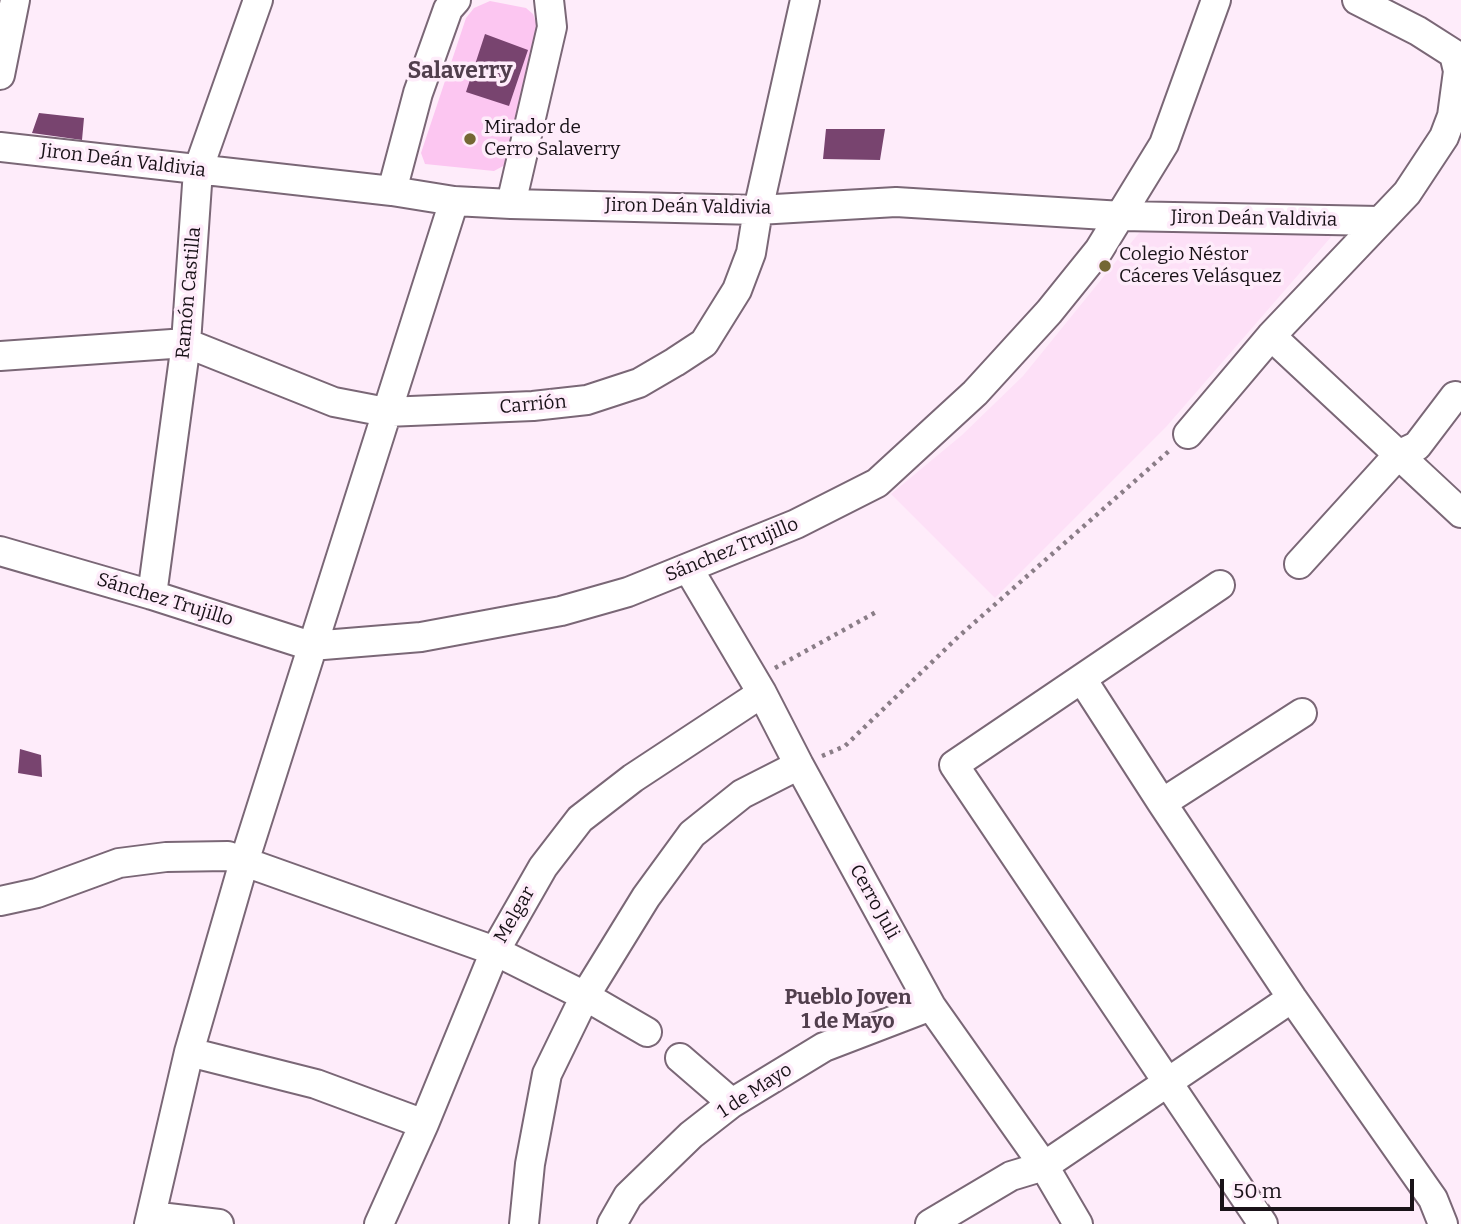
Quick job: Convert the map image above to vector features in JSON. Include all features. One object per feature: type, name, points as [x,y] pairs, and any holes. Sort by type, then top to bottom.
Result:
[{"type":"street","points":[[0,75],[15,0]]},
{"type":"street","name":"Ramón Castilla","points":[[152,595],[186,344],[198,170],[258,0]]},
{"type":"street","points":[[392,191],[418,93],[448,9],[456,0]]},
{"type":"street","points":[[511,204],[552,27],[549,0]]},
{"type":"street","name":"Carrión","points":[[0,356],[186,344],[334,402],[386,412],[533,406],[587,400],[639,383],[704,343],[737,289],[751,253],[758,210],[806,0]]},
{"type":"street","name":"Sánchez Trujillo","points":[[0,551],[152,595],[311,646],[421,637],[561,611],[628,592],[796,524],[877,483],[975,393],[1049,312],[1099,250],[1164,144],[1216,0]]},
{"type":"street","points":[[1188,434],[1271,336],[1407,192],[1444,137],[1452,116],[1458,71],[1454,54],[1437,42],[1356,0]]},
{"type":"street","name":"Jiron Deán Valdivia","points":[[0,146],[392,191],[454,201],[758,210],[896,202],[1122,216],[1378,222]]},
{"type":"street","points":[[219,1224],[150,1220],[188,1052],[244,862],[454,201]]},
{"type":"street","points":[[1271,336],[1461,513]]},
{"type":"street","points":[[1299,564],[1398,455],[1417,446],[1455,396]]},
{"type":"street","name":"Cerro Juli","points":[[688,568],[758,687],[931,1006],[1044,1166],[1078,1224]]},
{"type":"street","points":[[1220,585],[954,765],[1263,1224]]},
{"type":"street","points":[[1082,679],[1292,998],[1433,1199],[1443,1224]]},
{"type":"street","name":"Melgar","points":[[379,1224],[424,1124],[495,951],[543,867],[580,819],[758,687]]},
{"type":"street","points":[[1162,803],[1302,713]]},
{"type":"street","points":[[524,1224],[530,1164],[547,1074],[585,996],[646,897],[692,834],[742,794],[799,765]]},
{"type":"street","points":[[0,901],[37,893],[119,863],[166,857],[228,856],[495,951],[585,996],[647,1032]]},
{"type":"street","points":[[930,1224],[1011,1176],[1044,1166],[1292,998]]},
{"type":"street","name":"1 de Mayo","points":[[612,1224],[628,1196],[691,1135],[732,1103],[824,1046],[931,1006]]},
{"type":"street","points":[[188,1052],[316,1084],[424,1124]]},
{"type":"street","points":[[680,1058],[732,1103]]},
{"type":"path","points":[[799,765],[845,746],[958,637],[1188,434]]},
{"type":"path","points":[[758,687],[878,611]]},
{"type":"shaded area","points":[[490,1],[526,8],[533,14],[538,28],[507,164],[494,171],[425,164],[421,153],[466,18],[474,8]]},
{"type":"shaded area","points":[[1152,217],[1338,229],[1166,427],[995,598],[891,494],[962,435],[1023,376]]},
{"type":"building","points":[[485,34],[528,50],[509,106],[466,92]]},
{"type":"building","points":[[39,113],[84,118],[82,140],[32,133]]},
{"type":"building","points":[[826,129],[885,129],[880,160],[823,159]]},
{"type":"building","points":[[20,749],[41,755],[42,777],[18,773]]},
{"type":"place","name":"Mirador de Cerro Salaverry","points":[[470,139]]},
{"type":"place","name":"Colegio Néstor Cáceres Velásquez","points":[[1105,266]]},
{"type":"district","name":"Salaverry","points":[[460,72]]},
{"type":"district","name":"Pueblo Joven 1 de Mayo","points":[[848,1010]]}]
